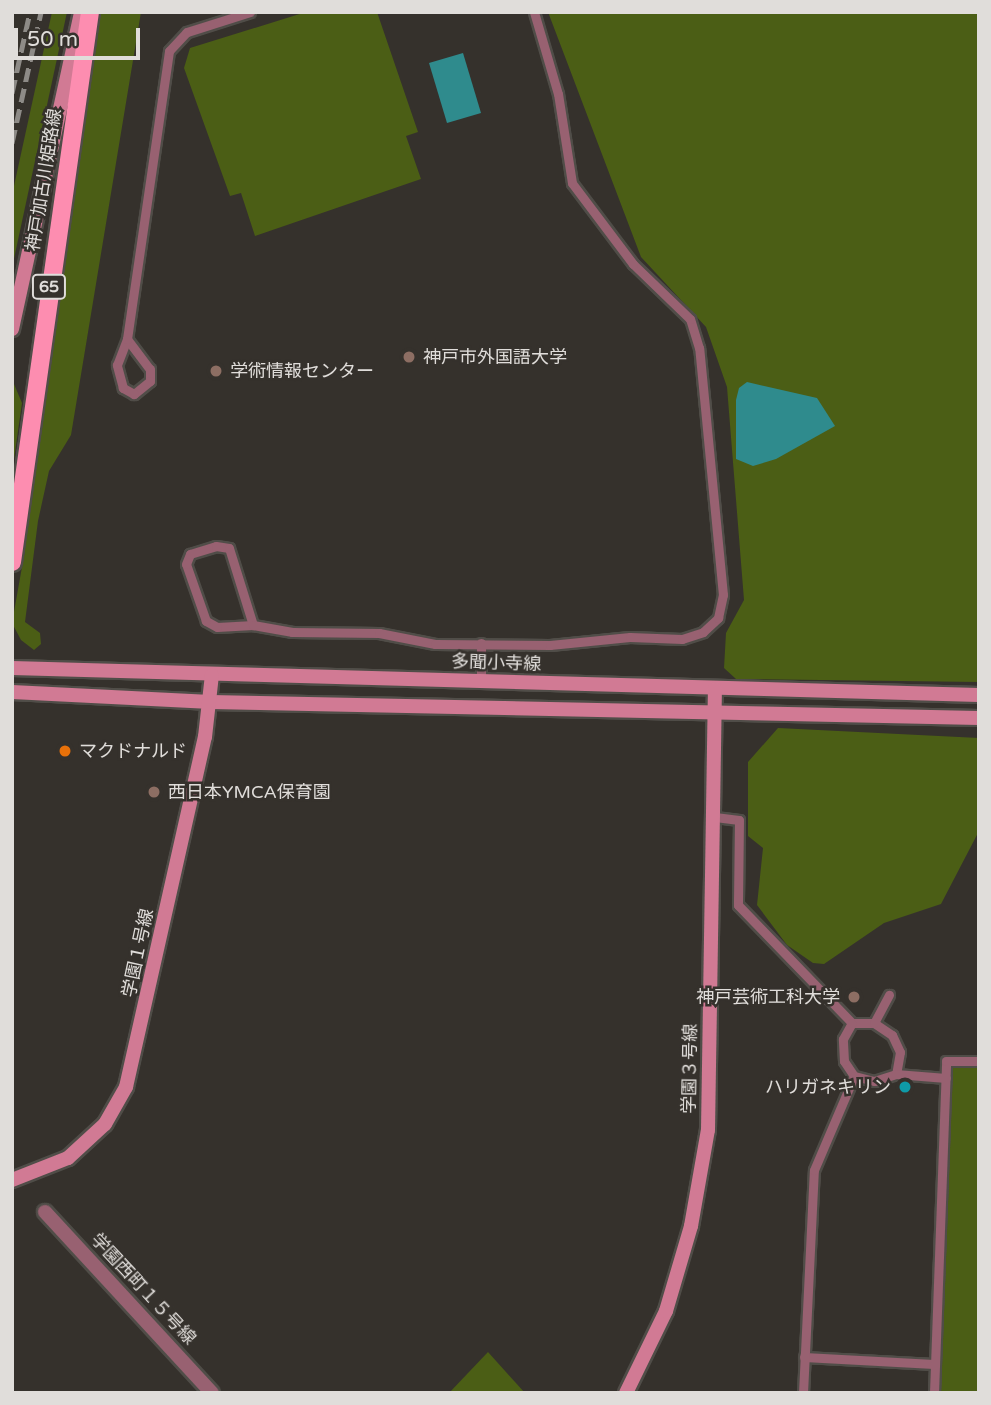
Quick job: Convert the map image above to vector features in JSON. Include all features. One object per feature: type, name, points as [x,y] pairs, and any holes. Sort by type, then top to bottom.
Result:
[{"type":"main road","name":"神戸加古川姫路線","points":[[12,562],[90,12]]},
{"type":"street","points":[[12,329],[81,12]]},
{"type":"street","name":"多聞小寺線","points":[[12,668],[979,695]]},
{"type":"street","name":"学園１号線","points":[[12,1180],[68,1158],[105,1124],[126,1087],[211,702],[212,675]]},
{"type":"street","name":"学園３号線","points":[[626,1393],[666,1311],[691,1226],[708,1130],[717,713],[715,689]]},
{"type":"street","points":[[12,692],[211,702],[979,718]]},
{"type":"street","name":"学園西町１５号線","points":[[45,1212],[212,1393]]},
{"type":"lane","points":[[127,339],[150,369],[150,381],[134,394],[117,378],[127,339],[169,51],[187,32],[250,12]]},
{"type":"lane","points":[[253,625],[229,548],[216,546],[190,554],[186,564],[206,621],[217,627],[253,625],[292,632],[379,633],[435,644],[550,645],[630,637],[682,639],[703,632],[718,618],[723,595],[699,348],[690,318],[633,264],[572,183],[558,94],[534,12]]},
{"type":"lane","points":[[481,643],[481,681]]},
{"type":"lane","points":[[715,817],[739,820],[738,905],[852,1023],[874,1023],[892,1035],[900,1052],[896,1074]]},
{"type":"lane","points":[[874,1023],[889,995]]},
{"type":"lane","points":[[852,1023],[843,1039],[843,1050],[844,1061],[854,1076],[874,1081],[896,1074],[946,1078]]},
{"type":"lane","points":[[934,1393],[946,1061],[979,1061]]},
{"type":"lane","points":[[803,1393],[814,1170],[854,1076]]},
{"type":"lane","points":[[804,1357],[934,1364]]},
{"type":"green space","points":[[52,12],[67,12],[12,268],[12,195]]},
{"type":"green space","points":[[99,12],[141,12],[71,435],[49,471],[38,521],[25,622],[40,633],[41,644],[34,650],[21,640],[12,623],[25,550],[24,509]]},
{"type":"green space","points":[[306,12],[377,12],[418,132],[406,136],[421,179],[255,236],[241,193],[230,196],[184,68],[190,48]]},
{"type":"green space","points":[[548,12],[979,12],[979,682],[736,679],[724,668],[726,633],[744,600],[727,387],[706,327],[641,257]]},
{"type":"green space","points":[[14,384],[22,403],[12,473],[12,390]]},
{"type":"green space","points":[[778,728],[979,738],[979,831],[941,904],[884,923],[824,964],[813,963],[787,945],[757,905],[763,848],[748,836],[748,762]]},
{"type":"green space","points":[[946,1061],[979,1062],[979,1393],[935,1393]]},
{"type":"green space","points":[[488,1352],[525,1393],[449,1393]]},
{"type":"water","points":[[463,53],[481,113],[447,123],[429,63]]},
{"type":"water","points":[[747,382],[817,398],[835,426],[776,459],[753,466],[736,459],[736,400],[739,388]]},
{"type":"railway","points":[[12,93],[30,12]]},
{"type":"railway","points":[[12,143],[41,12]]},
{"type":"place","name":"神戸市外国語大学","points":[[409,357]]},
{"type":"place","name":"学術情報センター","points":[[216,371]]},
{"type":"place","name":"マクドナルド","points":[[65,751]]},
{"type":"place","name":"西日本YMCA保育園","points":[[154,792]]},
{"type":"place","name":"神戸芸術工科大学","points":[[854,997]]},
{"type":"place","name":"ハリガネキリン","points":[[905,1087]]}]
